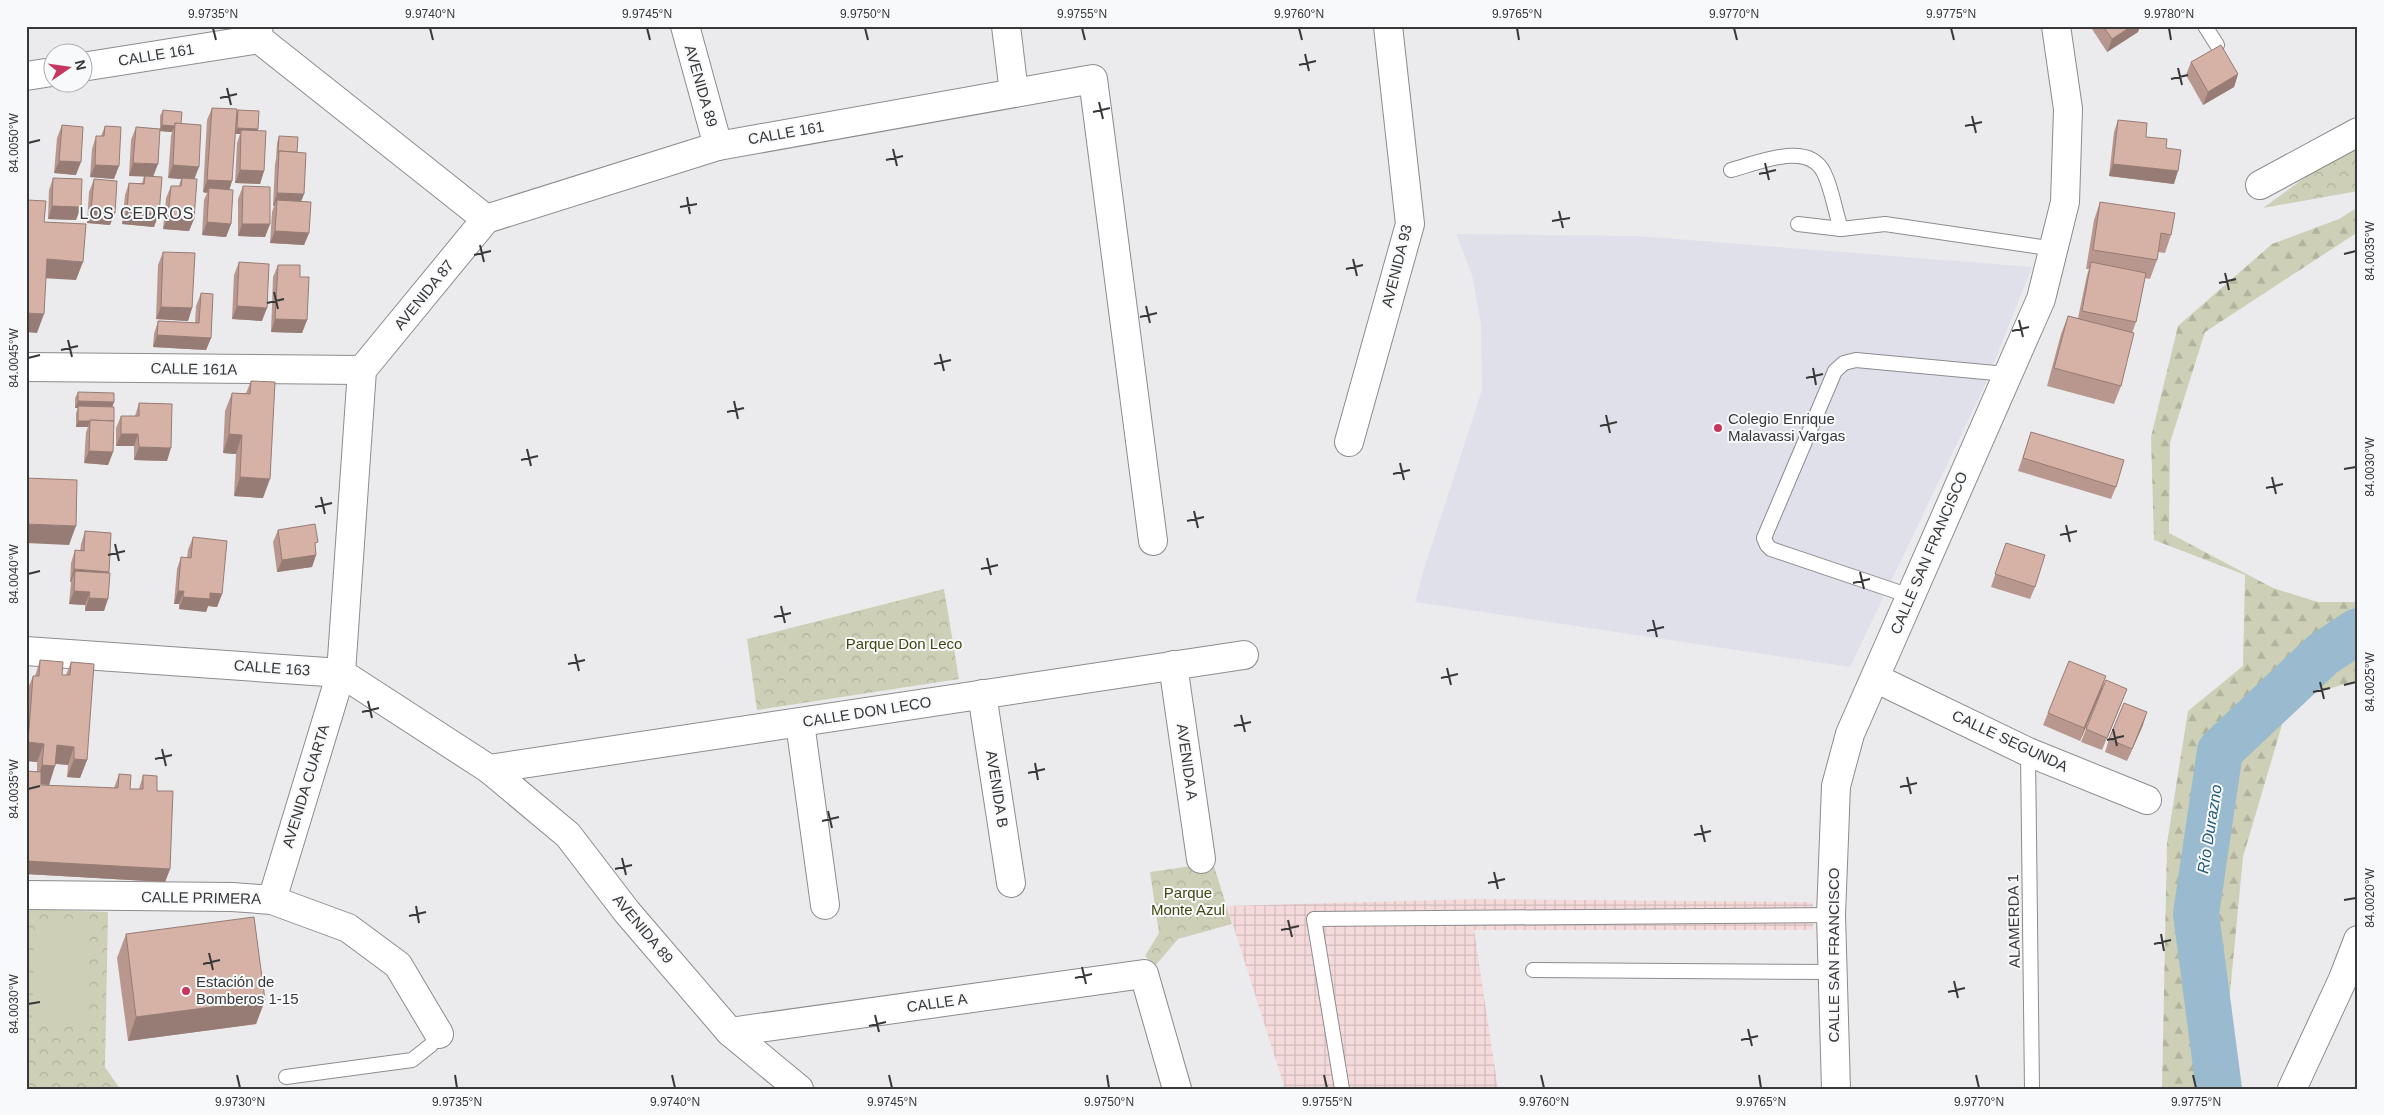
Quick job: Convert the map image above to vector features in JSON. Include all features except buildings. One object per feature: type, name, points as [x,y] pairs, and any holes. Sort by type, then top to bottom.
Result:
[{"type":"street","name":"AVENIDA 89","points":[[685,26],[718,146]]},
{"type":"street","points":[[1006,26],[1014,92]]},
{"type":"street","name":"AVENIDA 93","points":[[1349,442],[1410,224],[1388,26]]},
{"type":"street","name":"CALLE SAN FRANCISCO","points":[[1836,1089],[1831,915],[1836,786],[1850,734],[2006,374],[2041,299],[2055,249],[2065,202],[2068,109],[2056,26]]},
{"type":"street","name":"CALLE 161","points":[[92,65],[258,32]]},
{"type":"street","points":[[258,32],[486,220]]},
{"type":"street","points":[[26,76],[42,74]]},
{"type":"street","name":"CALLE 161","points":[[486,220],[718,146],[1094,79],[1153,541]]},
{"type":"street","points":[[2260,185],[2358,132]]},
{"type":"street","name":"AVENIDA 87","points":[[362,370],[486,220]]},
{"type":"street","name":"CALLE 161A","points":[[26,367],[362,370]]},
{"type":"street","points":[[341,673],[362,370]]},
{"type":"street","name":"CALLE 163","points":[[26,651],[341,673],[489,769]]},
{"type":"street","name":"CALLE DON LECO","points":[[489,769],[1244,655]]},
{"type":"street","name":"AVENIDA A","points":[[1173,665],[1201,859]]},
{"type":"street","name":"AVENIDA CUARTA","points":[[272,900],[341,673]]},
{"type":"street","name":"CALLE SEGUNDA","points":[[1875,678],[2028,752],[2147,800]]},
{"type":"street","name":"AVENIDA B","points":[[982,694],[1011,883]]},
{"type":"street","points":[[800,723],[825,905]]},
{"type":"street","name":"AVENIDA 89","points":[[489,769],[568,835],[627,912],[730,1032],[799,1089]]},
{"type":"street","name":"CALLE PRIMERA","points":[[26,895],[232,897],[272,900],[348,928],[398,965],[440,1034]]},
{"type":"street","points":[[2292,1089],[2350,987],[2358,940]]},
{"type":"street","name":"CALLE A","points":[[730,1032],[1144,974],[1177,1089]]},
{"type":"lane","points":[[2206,26],[2217,45]]},
{"type":"lane","points":[[1731,170],[1795,154],[1812,158],[1824,172],[1840,229]]},
{"type":"lane","points":[[1798,224],[1840,229],[1886,224],[2055,249]]},
{"type":"lane","points":[[1910,596],[1771,549],[1764,538],[1835,371],[1844,363],[1856,360],[2006,374]]},
{"type":"lane","name":"ALAMERDA 1","points":[[2028,752],[2032,1089]]},
{"type":"lane","points":[[1342,1089],[1314,918],[1831,915]]},
{"type":"lane","points":[[1533,970],[1833,972]]},
{"type":"lane","points":[[286,1077],[412,1060],[426,1050],[440,1034]]},
{"type":"shaded area","name":"Colegio Enrique Malavassi Vargas","points":[[1456,234],[1638,236],[2032,267],[1986,383],[1850,667],[1415,602],[1482,390],[1481,324],[1472,275]]},
{"type":"shaded area","points":[[1478,899],[1813,902],[1813,930],[1474,930],[1498,1089],[1285,1089],[1227,906]]},
{"type":"green space","points":[[2358,146],[2358,191],[2263,208],[2321,166]]},
{"type":"green space","points":[[2358,207],[2358,232],[2205,332],[2170,443],[2169,533],[2273,588],[2318,602],[2358,602],[2358,680],[2289,701],[2243,857],[2228,1014],[2236,1089],[2162,1089],[2167,843],[2188,711],[2243,666],[2245,575],[2154,540],[2151,437],[2178,326],[2272,244],[2339,219]]},
{"type":"green space","name":"Parque Don Leco","points":[[944,589],[959,679],[757,710],[747,639]]},
{"type":"green space","name":"Parque Monte Azul","points":[[1213,863],[1232,924],[1178,939],[1155,966],[1145,956],[1159,933],[1150,872]]},
{"type":"green space","points":[[26,909],[108,912],[105,1067],[120,1089],[26,1089]]},
{"type":"green space","points":[[35,923],[89,924],[86,1025],[32,1023]]},
{"type":"waterway","name":"Río Durazno","points":[[2219,1089],[2196,914],[2220,751],[2323,654],[2358,631]]},
{"type":"place","name":"Colegio Enrique Malavassi Vargas","points":[[1718,428]]},
{"type":"place","name":"Estación de Bomberos 1-15","points":[[186,991]]},
{"type":"district","name":"LOS CEDROS","points":[[137,213]]}]
